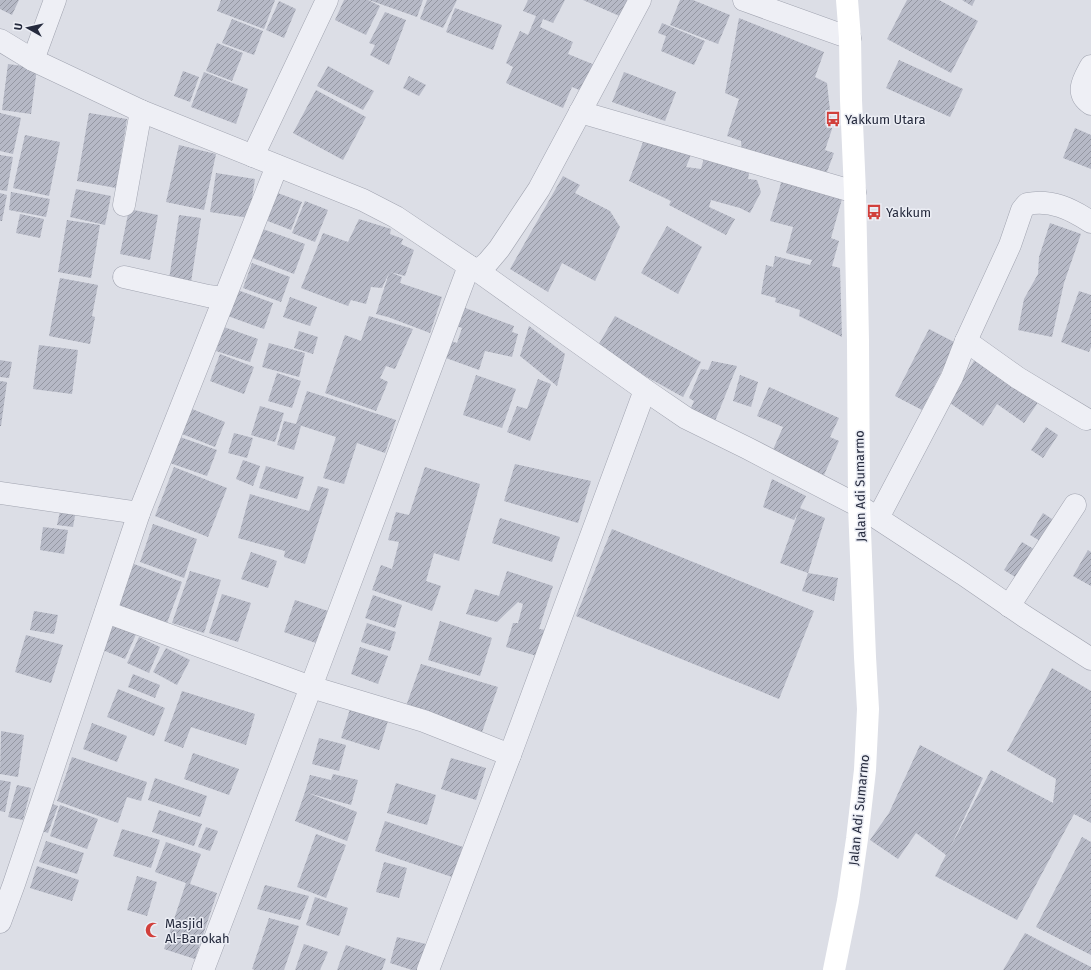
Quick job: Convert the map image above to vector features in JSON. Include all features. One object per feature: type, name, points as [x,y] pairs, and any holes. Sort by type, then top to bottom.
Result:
[{"type":"main road","name":"Jalan Adi Sumarmo","points":[[834,970],[848,901],[857,843],[865,770],[868,709],[860,506],[855,192],[850,100],[850,38],[847,0]]},
{"type":"street","points":[[33,60],[55,0]]},
{"type":"street","points":[[253,156],[327,0]]},
{"type":"street","points":[[203,970],[311,687],[474,269],[488,262],[499,249],[539,189],[640,0]]},
{"type":"street","points":[[744,0],[850,38]]},
{"type":"street","points":[[0,40],[33,60],[141,111],[363,200],[396,217],[474,269],[644,390],[686,418],[860,506],[1091,659]]},
{"type":"street","points":[[1091,66],[1081,85],[1083,94],[1091,104]]},
{"type":"street","points":[[124,205],[141,111]]},
{"type":"street","points":[[580,112],[855,192]]},
{"type":"street","points":[[0,922],[7,883],[106,612],[139,514],[278,166]]},
{"type":"street","points":[[878,518],[952,377],[966,341],[1010,245],[1022,210],[1027,204],[1042,202],[1077,213],[1091,222]]},
{"type":"street","points":[[124,277],[208,296],[224,298]]},
{"type":"street","points":[[966,341],[1018,378],[1086,419]]},
{"type":"street","points":[[428,970],[510,754],[644,390]]},
{"type":"street","points":[[0,493],[139,514]]},
{"type":"street","points":[[1009,606],[1075,505]]},
{"type":"street","points":[[106,612],[311,687],[424,720],[510,754]]},
{"type":"building","points":[[0,0],[19,0],[12,15],[0,9]]},
{"type":"building","points":[[221,0],[275,0],[264,29],[217,11]]},
{"type":"building","points":[[344,0],[368,0],[380,6],[366,35],[335,20]]},
{"type":"building","points":[[369,0],[423,0],[417,17]]},
{"type":"building","points":[[427,0],[457,0],[443,28],[420,19]]},
{"type":"building","points":[[528,0],[565,0],[553,23],[543,19],[540,27],[573,42],[568,54],[595,65],[584,92],[572,87],[563,108],[506,83],[513,67],[506,63],[520,31],[528,35],[536,16],[523,11]]},
{"type":"building","points":[[583,0],[632,0],[624,18]]},
{"type":"building","points":[[680,0],[693,0],[730,15],[718,44],[670,25]]},
{"type":"building","points":[[907,0],[939,0],[978,21],[951,73],[887,39]]},
{"type":"building","points":[[962,0],[975,0],[972,6]]},
{"type":"building","points":[[279,1],[296,9],[284,38],[266,30]]},
{"type":"building","points":[[455,8],[502,25],[493,50],[446,32]]},
{"type":"building","points":[[385,12],[406,20],[389,65],[370,55],[375,45],[369,43]]},
{"type":"building","points":[[739,18],[824,52],[815,77],[827,83],[832,129],[825,150],[834,153],[824,180],[742,154],[741,141],[727,136],[739,99],[725,93]]},
{"type":"building","points":[[232,19],[263,31],[254,55],[222,43]]},
{"type":"building","points":[[662,23],[705,41],[694,65],[661,51],[666,36],[658,33]]},
{"type":"building","points":[[217,43],[243,53],[232,81],[206,71]]},
{"type":"building","points":[[899,60],[963,89],[950,117],[886,88]]},
{"type":"building","points":[[8,64],[37,68],[31,114],[2,110]]},
{"type":"building","points":[[328,66],[374,91],[363,110],[317,86]]},
{"type":"building","points":[[183,71],[199,77],[190,102],[174,96]]},
{"type":"building","points":[[204,72],[248,89],[236,124],[191,107]]},
{"type":"building","points":[[624,72],[676,92],[665,121],[612,102]]},
{"type":"building","points":[[409,76],[426,85],[419,96],[403,88]]},
{"type":"building","points":[[316,90],[366,117],[343,160],[293,133]]},
{"type":"building","points":[[0,113],[21,118],[13,154],[0,151]]},
{"type":"building","points":[[89,113],[127,119],[116,188],[77,181]]},
{"type":"building","points":[[1075,128],[1091,135],[1091,169],[1063,158]]},
{"type":"building","points":[[25,135],[60,142],[49,196],[13,188]]},
{"type":"building","points":[[644,139],[693,150],[686,167],[701,169],[705,154],[750,168],[748,179],[757,180],[761,192],[750,213],[740,208],[711,200],[709,207],[735,219],[726,235],[669,205],[671,201],[629,181]]},
{"type":"building","points":[[179,145],[216,154],[204,210],[166,202]]},
{"type":"building","points":[[0,155],[13,157],[7,191],[0,190]]},
{"type":"building","points":[[216,173],[255,179],[249,218],[210,212]]},
{"type":"building","points":[[563,176],[580,185],[575,193],[610,211],[620,227],[595,281],[562,263],[548,292],[510,269]]},
{"type":"building","points":[[783,176],[844,192],[831,238],[839,241],[832,266],[840,268],[842,337],[799,316],[800,310],[775,302],[776,298],[761,294],[766,265],[773,267],[775,256],[810,265],[812,260],[786,253],[793,227],[770,221]]},
{"type":"building","points":[[76,189],[111,196],[105,225],[70,217]]},
{"type":"building","points":[[11,192],[50,199],[46,217],[9,210]]},
{"type":"building","points":[[275,192],[302,202],[291,230],[265,220]]},
{"type":"building","points":[[0,193],[7,195],[2,221],[0,221]]},
{"type":"building","points":[[305,201],[328,210],[315,242],[292,233]]},
{"type":"building","points":[[129,209],[158,215],[150,260],[120,254]]},
{"type":"building","points":[[20,214],[44,219],[40,238],[16,233]]},
{"type":"building","points":[[179,215],[201,218],[191,282],[169,279]]},
{"type":"building","points":[[359,219],[391,229],[390,234],[403,239],[401,244],[414,250],[405,276],[390,272],[402,277],[400,283],[442,297],[430,333],[376,314],[389,273],[382,288],[371,287],[366,304],[351,300],[348,306],[301,288],[323,233],[348,242]]},
{"type":"building","points":[[67,220],[100,225],[91,278],[58,272]]},
{"type":"building","points":[[1050,223],[1081,234],[1064,283],[1052,337],[1018,330],[1024,299],[1038,274],[1039,257]]},
{"type":"building","points":[[667,226],[702,247],[678,294],[641,273]]},
{"type":"building","points":[[260,228],[305,244],[294,274],[250,257]]},
{"type":"building","points":[[252,263],[290,277],[281,302],[243,288]]},
{"type":"building","points":[[60,278],[98,285],[92,316],[95,317],[90,344],[49,336]]},
{"type":"building","points":[[235,289],[273,303],[264,329],[225,315]]},
{"type":"building","points":[[1079,291],[1091,295],[1091,347],[1089,352],[1061,342]]},
{"type":"building","points":[[290,297],[317,307],[310,326],[283,317]]},
{"type":"building","points":[[460,306],[514,326],[512,332],[518,334],[512,357],[485,351],[479,370],[446,358],[451,341],[457,343],[462,328],[454,325]]},
{"type":"building","points":[[369,316],[413,329],[395,369],[386,366],[380,378],[388,382],[376,411],[325,393],[345,335],[361,341]]},
{"type":"building","points":[[615,316],[701,362],[683,397],[596,349]]},
{"type":"building","points":[[529,326],[565,354],[557,386],[520,356]]},
{"type":"building","points":[[224,327],[258,339],[250,362],[216,351]]},
{"type":"building","points":[[929,329],[956,343],[922,410],[895,396]]},
{"type":"building","points":[[299,331],[318,337],[313,354],[294,348]]},
{"type":"building","points":[[269,343],[305,353],[299,377],[262,367]]},
{"type":"building","points":[[39,345],[78,350],[72,394],[33,389]]},
{"type":"building","points":[[220,354],[254,367],[244,394],[210,381]]},
{"type":"building","points":[[976,358],[1039,401],[1024,423],[997,404],[983,426],[947,401]]},
{"type":"building","points":[[0,360],[12,362],[9,378],[0,377]]},
{"type":"building","points":[[712,361],[737,366],[713,426],[688,415],[694,401],[689,398],[701,369],[708,370]]},
{"type":"building","points":[[277,373],[301,381],[292,408],[268,401]]},
{"type":"building","points":[[476,375],[516,389],[502,428],[463,415]]},
{"type":"building","points":[[740,375],[758,382],[751,407],[733,401]]},
{"type":"building","points":[[538,379],[551,384],[530,441],[507,432],[517,406],[527,409]]},
{"type":"building","points":[[0,381],[7,382],[1,426],[0,426]]},
{"type":"building","points":[[769,387],[839,418],[830,437],[839,441],[824,475],[772,452],[783,427],[757,416]]},
{"type":"building","points":[[307,391],[396,420],[385,453],[357,443],[344,484],[323,478],[336,437],[296,424]]},
{"type":"building","points":[[260,406],[284,413],[275,442],[251,435]]},
{"type":"building","points":[[192,409],[225,422],[215,447],[182,434]]},
{"type":"building","points":[[284,421],[301,426],[294,450],[277,445]]},
{"type":"building","points":[[1046,427],[1058,435],[1043,458],[1031,450]]},
{"type":"building","points":[[234,433],[253,438],[247,458],[228,453]]},
{"type":"building","points":[[180,437],[217,450],[207,476],[170,463]]},
{"type":"building","points":[[243,460],[260,466],[253,486],[236,479]]},
{"type":"building","points":[[515,464],[591,481],[578,523],[504,501]]},
{"type":"building","points":[[266,466],[304,477],[297,499],[259,488]]},
{"type":"building","points":[[174,467],[227,488],[208,537],[155,516]]},
{"type":"building","points":[[425,467],[480,484],[459,561],[434,553],[426,581],[441,586],[432,611],[372,590],[381,565],[392,569],[399,542],[388,540],[396,512],[409,515]]},
{"type":"building","points":[[772,479],[806,496],[800,508],[825,518],[808,573],[780,563],[799,510],[794,520],[763,507]]},
{"type":"building","points":[[318,486],[329,489],[305,564],[284,557],[285,551],[238,538],[250,494],[309,511]]},
{"type":"building","points":[[61,507],[76,510],[73,527],[57,525]]},
{"type":"building","points":[[1043,513],[1055,521],[1042,542],[1030,535]]},
{"type":"building","points":[[500,518],[560,537],[552,562],[492,543]]},
{"type":"building","points":[[153,524],[197,539],[184,578],[140,562]]},
{"type":"building","points":[[43,527],[68,530],[64,554],[40,550]]},
{"type":"building","points":[[612,529],[814,611],[779,699],[576,616]]},
{"type":"building","points":[[1022,542],[1037,551],[1020,580],[1004,570]]},
{"type":"building","points":[[1088,550],[1091,552],[1091,586],[1073,576]]},
{"type":"building","points":[[251,552],[277,561],[268,588],[241,579]]},
{"type":"building","points":[[134,564],[182,582],[167,623],[118,605]]},
{"type":"building","points":[[190,571],[221,580],[204,633],[172,623]]},
{"type":"building","points":[[507,571],[553,586],[539,629],[546,630],[537,656],[506,647],[513,623],[518,623],[523,604],[518,602],[497,622],[466,614],[475,589],[499,596]]},
{"type":"building","points":[[808,573],[838,578],[834,601],[802,591]]},
{"type":"building","points":[[222,594],[251,603],[238,642],[209,633]]},
{"type":"building","points":[[373,595],[402,605],[395,628],[365,618]]},
{"type":"building","points":[[295,600],[328,611],[316,643],[284,632]]},
{"type":"building","points":[[34,611],[58,615],[54,634],[30,630]]},
{"type":"building","points":[[112,619],[138,630],[125,659],[100,649]]},
{"type":"building","points":[[440,621],[492,638],[480,676],[428,660]]},
{"type":"building","points":[[367,623],[396,632],[390,651],[361,642]]},
{"type":"building","points":[[26,635],[63,645],[51,683],[15,672]]},
{"type":"building","points":[[139,637],[160,647],[149,673],[127,663]]},
{"type":"building","points":[[360,647],[388,656],[378,684],[351,674]]},
{"type":"building","points":[[166,648],[190,660],[177,685],[153,672]]},
{"type":"building","points":[[421,664],[498,687],[481,735],[405,709]]},
{"type":"building","points":[[1052,668],[1091,691],[1091,823],[1074,814],[1017,920],[935,876],[946,855],[916,833],[898,859],[870,840],[889,813],[920,745],[983,778],[950,848],[991,770],[1053,803],[1056,779],[1007,751]]},
{"type":"building","points":[[133,674],[160,685],[155,698],[128,687]]},
{"type":"building","points":[[118,689],[165,708],[154,736],[107,717]]},
{"type":"building","points":[[182,691],[255,714],[246,745],[191,727],[183,748],[164,741]]},
{"type":"building","points":[[350,709],[388,721],[379,750],[341,738]]},
{"type":"building","points":[[92,723],[127,736],[117,762],[83,749]]},
{"type":"building","points":[[1,731],[24,735],[18,777],[0,774]]},
{"type":"building","points":[[319,738],[346,745],[339,771],[312,764]]},
{"type":"building","points":[[193,753],[239,769],[229,795],[184,779]]},
{"type":"building","points":[[72,757],[147,782],[141,801],[127,797],[118,823],[57,801]]},
{"type":"building","points":[[451,758],[486,768],[476,800],[441,789]]},
{"type":"building","points":[[333,774],[358,780],[351,805],[308,793],[357,812],[347,841],[295,821],[310,775],[331,780]]},
{"type":"building","points":[[155,778],[207,796],[200,817],[148,800]]},
{"type":"building","points":[[0,780],[11,782],[5,812],[0,811]]},
{"type":"building","points":[[396,783],[436,795],[427,825],[387,813]]},
{"type":"building","points":[[17,785],[31,788],[23,820],[8,817]]},
{"type":"building","points":[[44,801],[58,806],[48,833],[35,829]]},
{"type":"building","points":[[60,805],[98,819],[87,849],[50,836]]},
{"type":"building","points":[[159,810],[202,824],[194,846],[152,832]]},
{"type":"building","points":[[385,821],[463,847],[452,877],[375,851]]},
{"type":"building","points":[[206,827],[218,831],[210,851],[198,847]]},
{"type":"building","points":[[122,829],[160,840],[151,868],[113,856]]},
{"type":"building","points":[[316,834],[346,845],[326,898],[297,887]]},
{"type":"building","points":[[1082,837],[1091,842],[1091,955],[1036,927]]},
{"type":"building","points":[[46,841],[84,853],[77,874],[39,862]]},
{"type":"building","points":[[166,842],[201,854],[190,884],[217,893],[195,959],[164,949],[186,883],[155,872]]},
{"type":"building","points":[[384,862],[407,868],[399,898],[376,892]]},
{"type":"building","points":[[37,866],[79,880],[72,901],[30,888]]},
{"type":"building","points":[[137,876],[157,882],[147,916],[127,910]]},
{"type":"building","points":[[265,885],[309,896],[300,920],[257,909]]},
{"type":"building","points":[[315,897],[348,908],[339,936],[306,925]]},
{"type":"building","points":[[269,918],[299,926],[284,970],[252,969]]},
{"type":"building","points":[[1025,933],[1091,967],[1091,970],[1003,970]]},
{"type":"building","points":[[397,937],[430,945],[419,970],[412,970],[390,963]]},
{"type":"building","points":[[304,944],[328,952],[320,970],[295,970]]},
{"type":"building","points":[[346,945],[386,959],[382,970],[337,970]]},
{"type":"place","name":"Yakkum Utara","points":[[833,119]]},
{"type":"place","name":"Yakkum","points":[[874,212]]},
{"type":"place","name":"Masjid Al-Barokah","points":[[153,930]]}]
